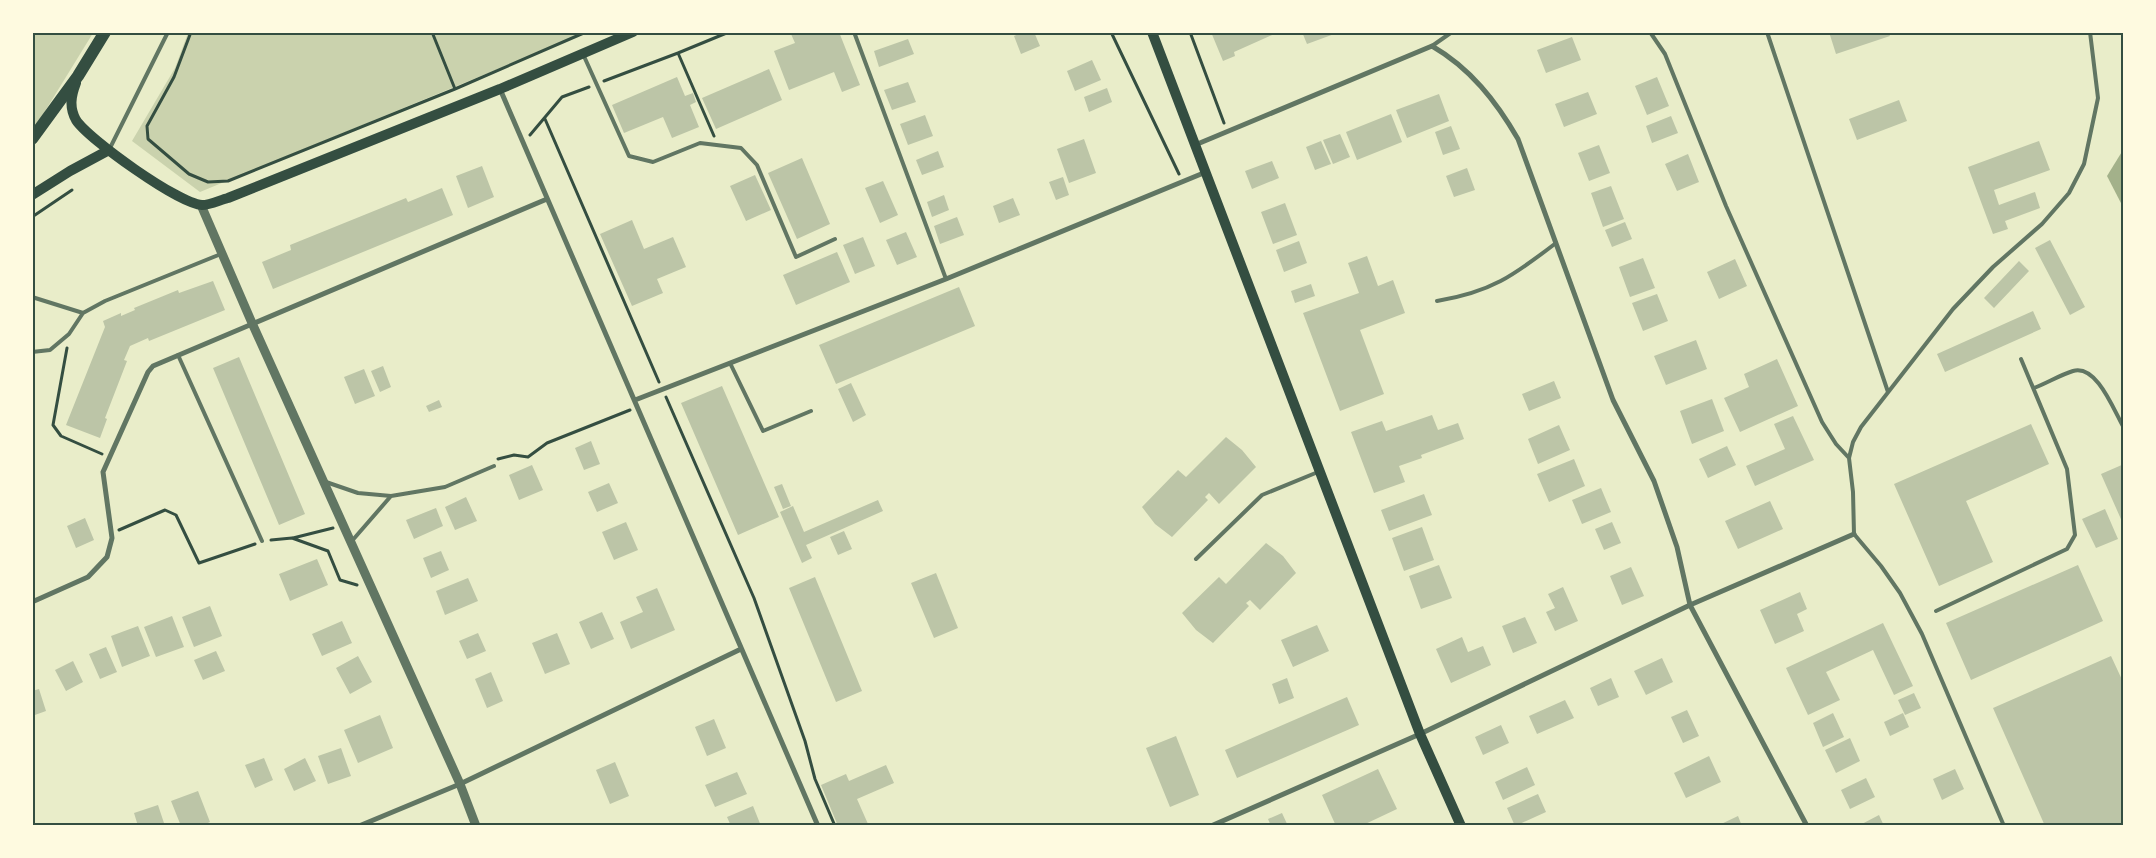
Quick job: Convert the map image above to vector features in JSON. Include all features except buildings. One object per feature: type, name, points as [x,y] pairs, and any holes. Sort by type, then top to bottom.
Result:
[{"type":"highway","points":[[32,139],[78,76],[105,32]]},
{"type":"main road","points":[[78,76],[72,94],[72,112],[77,122],[109,150],[161,186],[182,198],[201,205],[228,198],[500,89],[633,32]]},
{"type":"main road","points":[[1152,32],[1420,734],[1461,826]]},
{"type":"main road","points":[[32,195],[70,171],[109,150]]},
{"type":"street","points":[[1195,145],[1228,133],[1432,46],[1452,58],[1474,78],[1504,115],[1518,139],[1613,400],[1654,481],[1677,547],[1690,605],[1807,826]]},
{"type":"street","points":[[500,89],[818,826]]},
{"type":"street","points":[[635,400],[946,278],[1206,172]]},
{"type":"street","points":[[32,602],[88,577],[107,557],[112,533],[103,472],[148,372],[153,366],[547,199]]},
{"type":"street","points":[[201,205],[221,254],[460,784],[476,826]]},
{"type":"street","points":[[1211,826],[1420,734],[1690,605],[1854,534]]},
{"type":"street","points":[[359,826],[460,784],[741,649]]},
{"type":"lane","points":[[109,150],[168,32]]},
{"type":"lane","points":[[854,32],[946,278]]},
{"type":"lane","points":[[1432,46],[1452,32]]},
{"type":"lane","points":[[1650,32],[1665,54],[1726,206],[1822,422],[1836,444],[1848,458]]},
{"type":"lane","points":[[1767,32],[1888,392]]},
{"type":"lane","points":[[2004,826],[1922,634],[1900,593],[1881,566],[1854,534],[1853,492],[1848,458],[1853,442],[1861,427],[1953,309],[1993,267],[2042,224],[2069,193],[2084,164],[2098,98],[2090,32]]},
{"type":"lane","points":[[583,54],[629,156],[653,162],[700,143],[740,148],[757,165],[796,257],[835,239]]},
{"type":"lane","points":[[1437,301],[1464,296],[1495,285],[1518,272],[1556,243]]},
{"type":"lane","points":[[32,352],[50,350],[69,334],[82,313],[105,301],[221,254]]},
{"type":"lane","points":[[32,297],[82,313]]},
{"type":"lane","points":[[178,355],[262,541]]},
{"type":"lane","points":[[1936,610],[2067,549],[2075,535],[2068,469],[2021,359]]},
{"type":"lane","points":[[730,363],[763,431],[811,411]]},
{"type":"lane","points":[[2034,388],[2075,370],[2089,372],[2098,382],[2124,428]]},
{"type":"lane","points":[[323,481],[358,493],[391,496],[445,486],[494,466]]},
{"type":"lane","points":[[1196,558],[1262,495],[1320,471]]},
{"type":"lane","points":[[351,542],[391,496]]},
{"type":"path","points":[[191,32],[174,77],[146,126],[148,139],[189,174],[208,182],[228,181],[455,89],[586,32]]},
{"type":"path","points":[[432,32],[455,89]]},
{"type":"path","points":[[678,53],[728,32]]},
{"type":"path","points":[[1111,32],[1183,182]]},
{"type":"path","points":[[1190,32],[1228,133]]},
{"type":"path","points":[[682,62],[719,146]]},
{"type":"path","points":[[545,119],[754,598],[804,741],[815,780],[836,826]]},
{"type":"path","points":[[32,217],[72,190]]},
{"type":"path","points":[[69,334],[53,425],[61,436],[110,458]]},
{"type":"path","points":[[494,466],[499,457],[514,455],[528,457],[546,443],[638,407]]},
{"type":"path","points":[[112,533],[165,510],[176,515],[199,562],[262,541],[292,538],[343,525]]},
{"type":"path","points":[[292,538],[328,551],[340,580],[372,589]]},
{"type":"shaded area","points":[[33,33],[93,33],[33,128]]},
{"type":"shaded area","points":[[188,33],[585,33],[200,192],[132,141],[175,68]]},
{"type":"shaded area","points":[[2124,150],[2123,207],[2107,176]]}]
